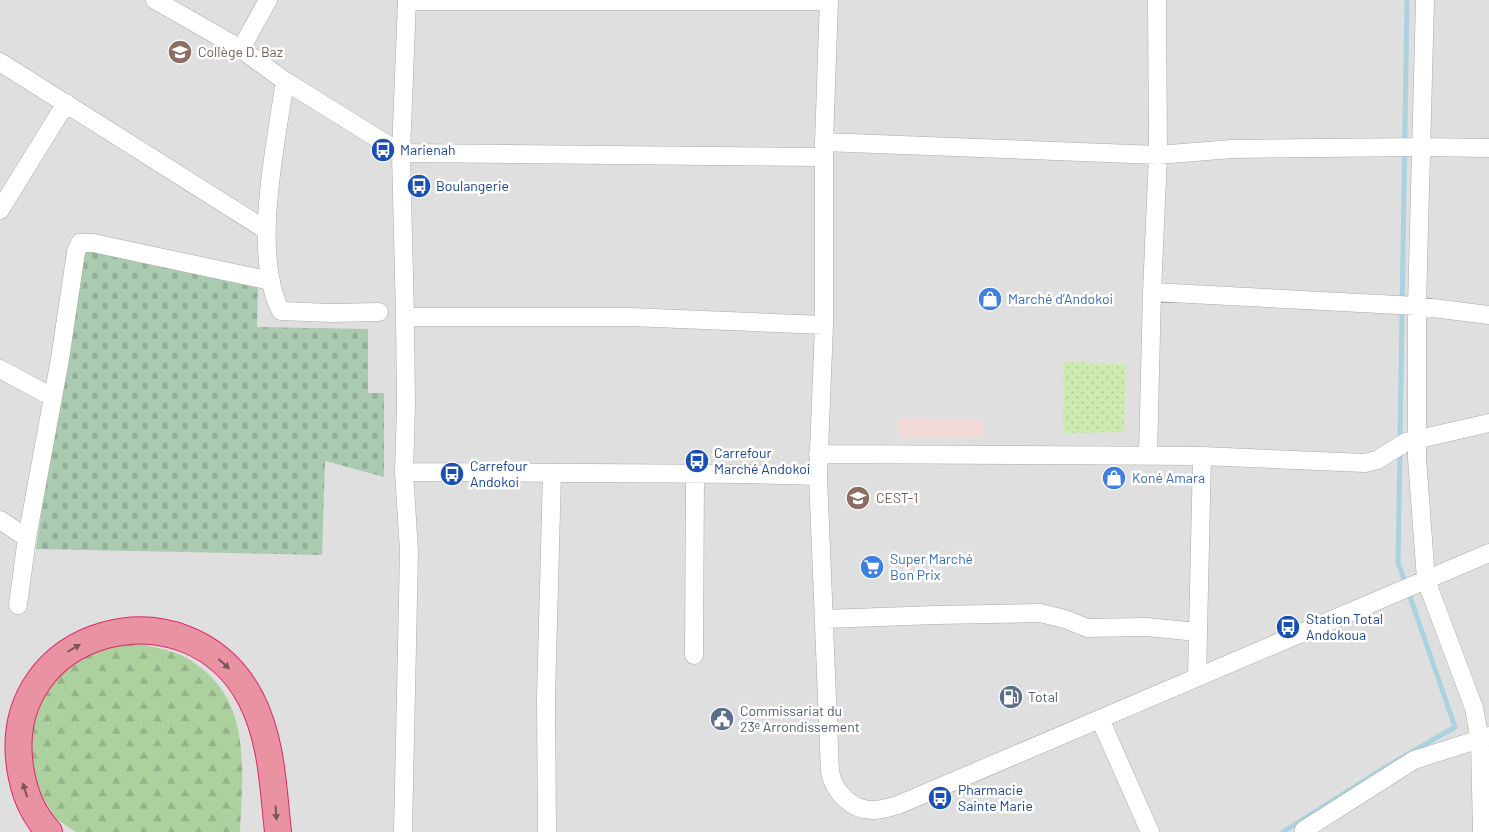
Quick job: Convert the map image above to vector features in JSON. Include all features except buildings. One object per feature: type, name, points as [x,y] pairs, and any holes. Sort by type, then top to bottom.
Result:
[{"type":"highway","points":[[49,832],[39,820],[28,801],[22,782],[18,757],[21,723],[29,696],[48,668],[62,655],[97,636],[134,630],[157,631],[179,636],[192,642],[226,665],[244,687],[257,712],[267,746],[274,787],[278,832]]},
{"type":"street","points":[[155,0],[241,49],[285,80],[401,153],[824,150],[1158,155],[1232,149],[1489,148]]},
{"type":"street","points":[[241,49],[268,0]]},
{"type":"street","points":[[403,832],[409,551],[404,472],[406,405],[401,153],[407,1],[829,0],[824,150],[824,325],[818,476],[830,772],[836,790],[855,806],[874,810],[898,805],[1489,553]]},
{"type":"street","points":[[1148,456],[1158,155],[1157,0]]},
{"type":"street","points":[[1425,0],[1423,147],[1417,306],[1417,458],[1426,580],[1484,738],[1482,832]]},
{"type":"street","points":[[0,62],[266,230]]},
{"type":"street","points":[[285,80],[274,150],[266,230],[271,281],[275,300],[281,311],[379,312]]},
{"type":"street","points":[[0,210],[66,102]]},
{"type":"street","points":[[18,604],[27,538],[60,359],[76,252],[80,243],[93,243],[271,281]]},
{"type":"street","points":[[1152,292],[1417,306],[1489,315]]},
{"type":"street","points":[[405,317],[631,317],[824,325]]},
{"type":"street","points":[[0,369],[52,397]]},
{"type":"street","points":[[818,454],[1202,456],[1365,463],[1377,460],[1406,442],[1489,423]]},
{"type":"street","points":[[1197,677],[1202,456]]},
{"type":"street","points":[[404,472],[818,476]]},
{"type":"street","points":[[547,832],[546,697],[552,474]]},
{"type":"street","points":[[694,655],[695,474]]},
{"type":"street","points":[[0,520],[27,538]]},
{"type":"street","points":[[825,619],[1040,613],[1065,619],[1087,628],[1146,627],[1198,632]]},
{"type":"street","points":[[1100,718],[1150,832]]},
{"type":"street","points":[[1304,830],[1414,760],[1484,738]]},
{"type":"shaded area","points":[[0,0],[1489,0],[1489,832],[0,832]]},
{"type":"shaded area","points":[[899,418],[984,419],[984,437],[899,437]]},
{"type":"green space","points":[[82,246],[258,284],[257,327],[368,329],[368,393],[384,393],[384,477],[325,461],[322,555],[36,549]]},
{"type":"green space","points":[[1064,362],[1126,364],[1124,432],[1063,433]]},
{"type":"green space","points":[[137,643],[181,655],[204,670],[221,689],[232,709],[239,732],[242,756],[240,832],[76,832],[56,819],[34,783],[29,737],[40,699],[69,665],[102,646]]},
{"type":"waterway","points":[[1400,442],[1407,0]]},
{"type":"waterway","points":[[1283,832],[1384,768],[1455,727],[1398,562],[1400,450]]},
{"type":"place","name":"Collège D. Baz","points":[[180,52]]},
{"type":"place","name":"Marienah","points":[[383,150]]},
{"type":"place","name":"Boulangerie","points":[[419,186]]},
{"type":"place","name":"Marché d’Andokoi","points":[[990,299]]},
{"type":"place","name":"Carrefour Marché Andokoi","points":[[697,461]]},
{"type":"place","name":"Carrefour Andokoi","points":[[452,474]]},
{"type":"place","name":"Koné Amara","points":[[1114,478]]},
{"type":"place","name":"CEST-1","points":[[858,498]]},
{"type":"place","name":"Super Marché Bon Prix","points":[[872,567]]},
{"type":"place","name":"Station Total Andokoua","points":[[1288,627]]},
{"type":"place","name":"Total","points":[[1011,697]]},
{"type":"place","name":"Commissariat du 23ᵉ Arrondissement","points":[[722,719]]},
{"type":"place","name":"Pharmacie Sainte Marie","points":[[940,798]]}]
